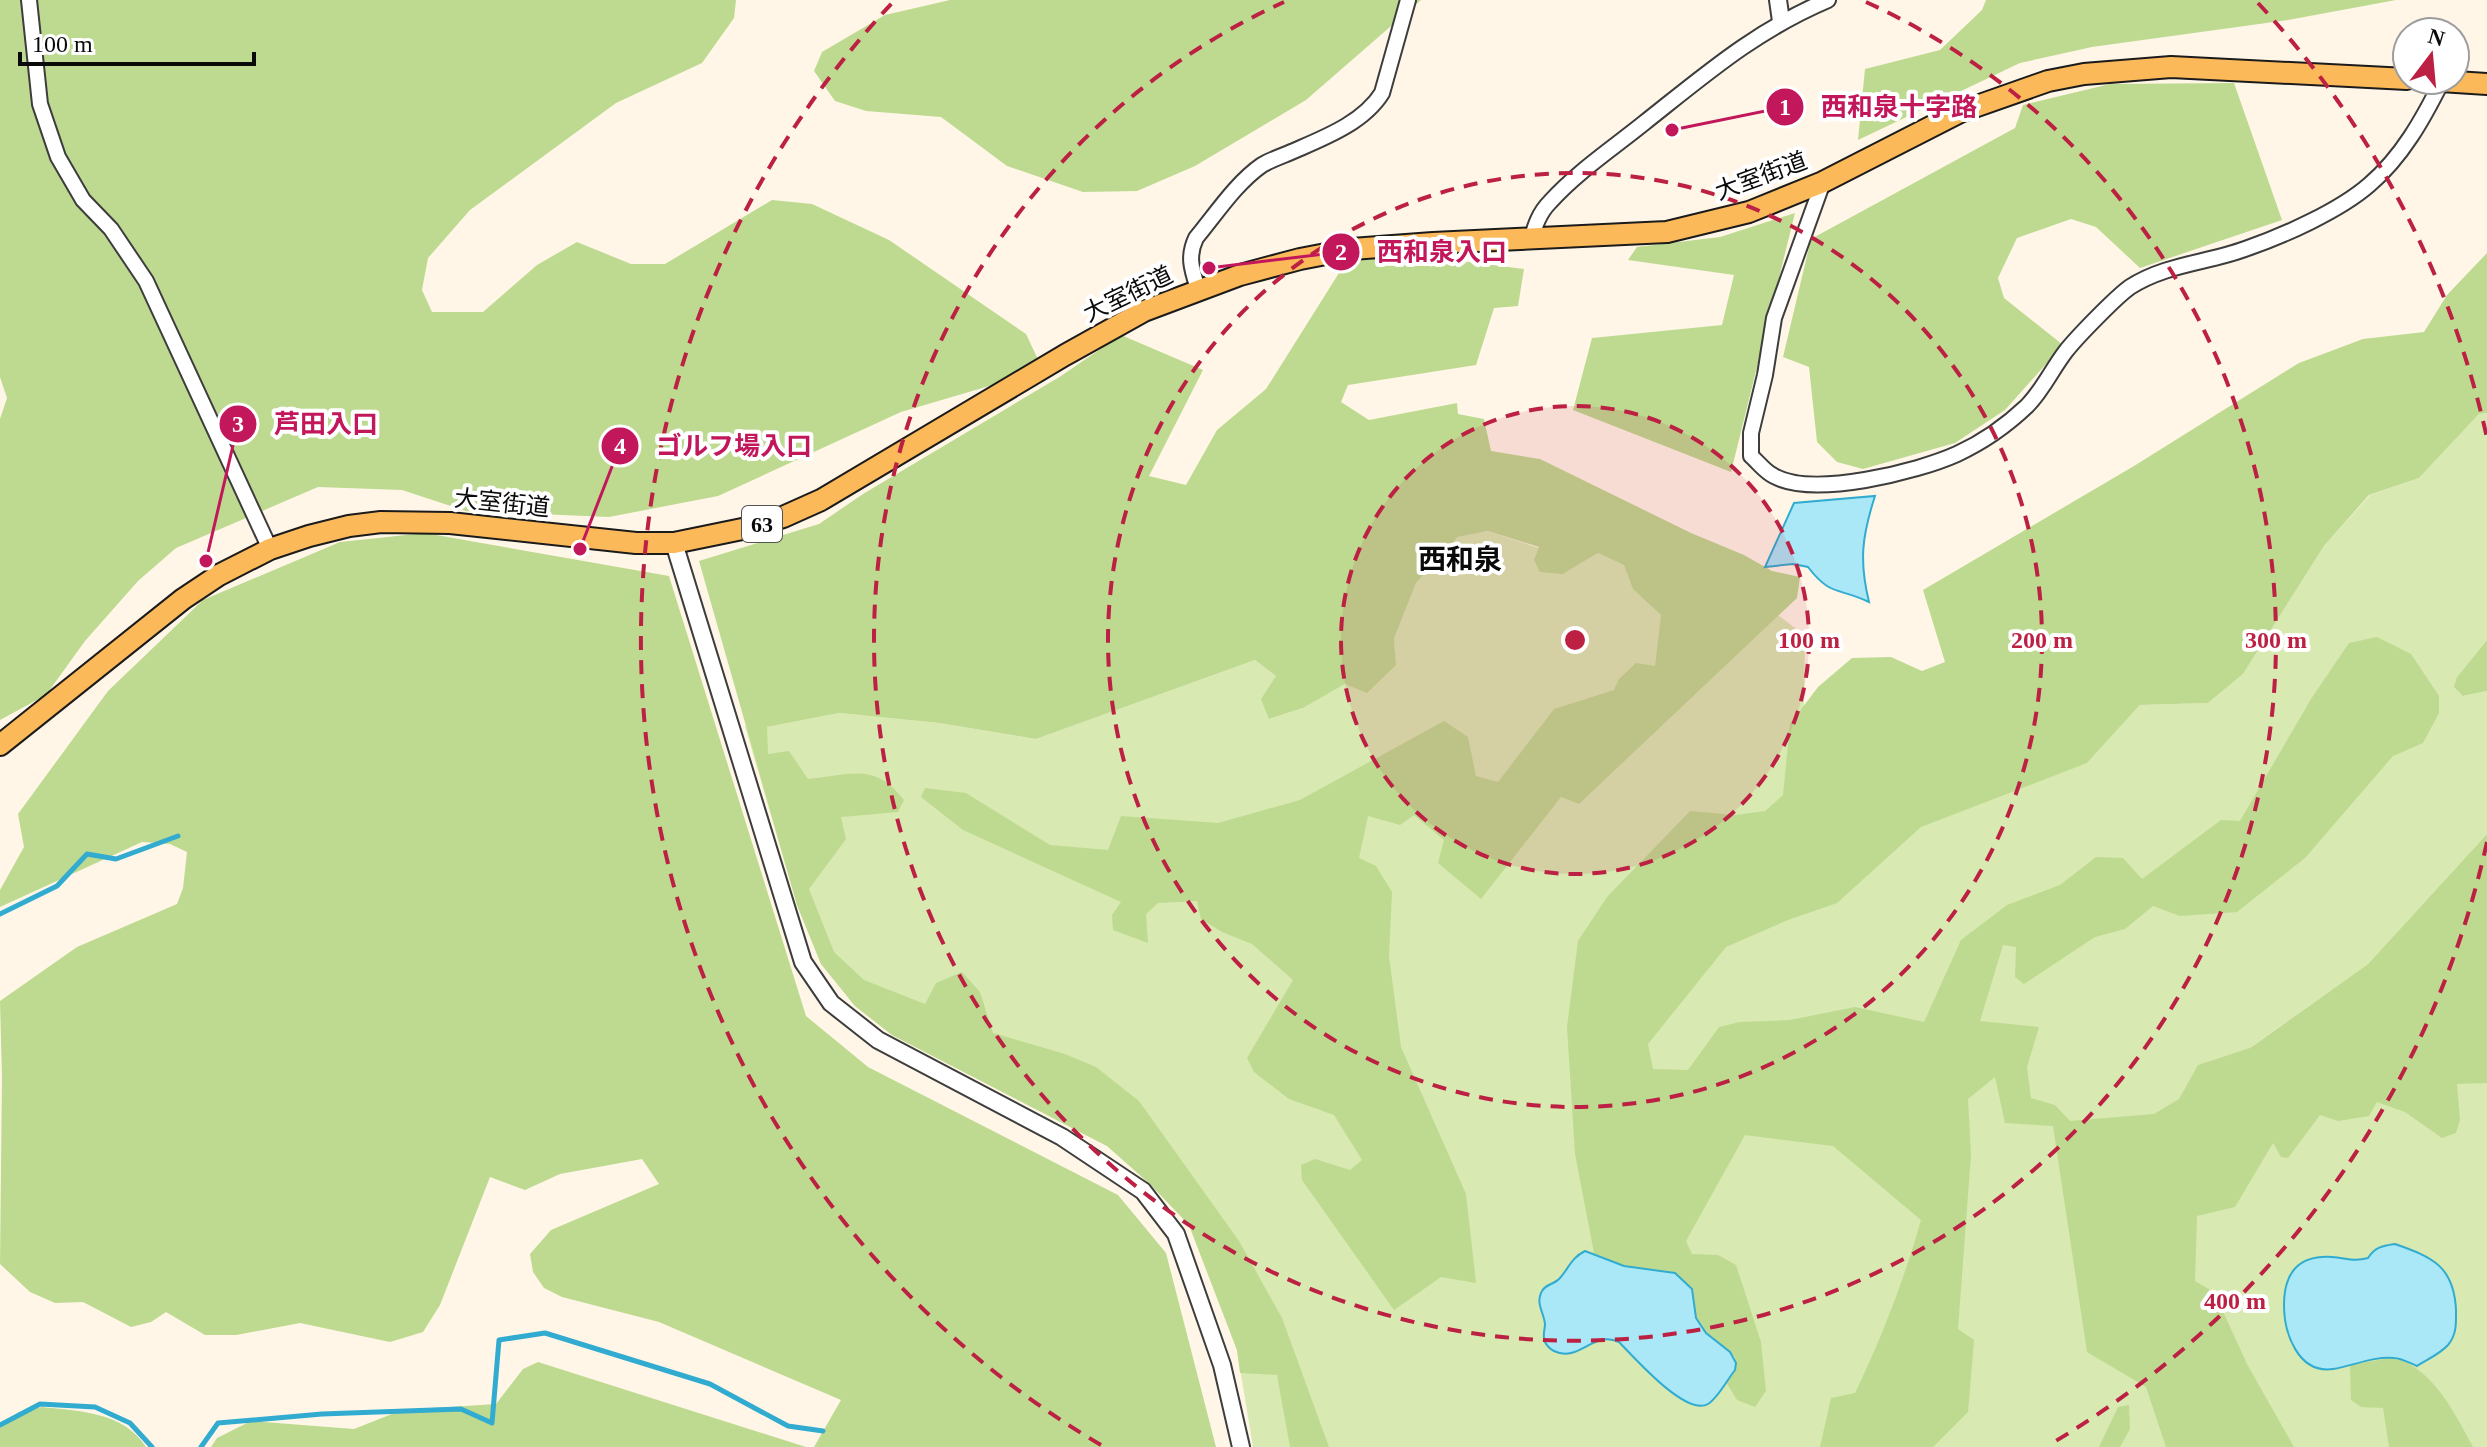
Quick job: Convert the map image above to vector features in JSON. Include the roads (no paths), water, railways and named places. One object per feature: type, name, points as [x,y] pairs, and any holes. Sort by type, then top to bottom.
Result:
[{"type":"main road","name":"大室街道","points":[[0,745],[183,599],[219,575],[270,549],[349,526],[381,522],[450,523],[636,543],[674,543],[752,527],[821,500],[1144,311],[1198,289],[1300,259],[1352,249],[1433,243],[1667,232],[1749,212],[1823,182],[1960,112],[2048,81],[2084,74],[2171,67],[2391,78]]},
{"type":"street","points":[[29,0],[40,104],[58,157],[83,200],[111,229],[146,281],[270,549]]},
{"type":"street","points":[[1198,289],[1189,260],[1192,247],[1196,238],[1248,176],[1265,163],[1364,115],[1375,104],[1382,93],[1408,0]]},
{"type":"street","points":[[1778,0],[1781,21]]},
{"type":"street","points":[[1531,240],[1536,220],[1549,202],[1584,172],[1749,41],[1781,21],[1828,0]]},
{"type":"street","points":[[1823,182],[1774,318],[1751,433],[1751,456],[1774,476],[1799,483],[1826,485],[1909,470],[1956,454],[1989,436],[2030,403],[2067,349],[2129,288],[2162,270],[2244,250],[2317,218],[2369,185],[2423,120],[2429,96]]},
{"type":"street","points":[[674,543],[803,962],[831,1003],[878,1040],[1062,1137],[1143,1191],[1176,1234],[1222,1365],[1241,1447]]},
{"type":"water","points":[[1875,496],[1863,549],[1869,602],[1829,587],[1808,567],[1793,564],[1765,567],[1794,503]]},
{"type":"water","points":[[2395,1244],[2430,1259],[2446,1273],[2456,1310],[2451,1341],[2417,1366],[2400,1359],[2386,1358],[2333,1369],[2311,1365],[2295,1349],[2287,1328],[2284,1305],[2290,1275],[2310,1259],[2363,1259],[2379,1248]]},
{"type":"water","points":[[1585,1251],[1624,1266],[1675,1273],[1692,1289],[1696,1318],[1706,1333],[1730,1352],[1736,1363],[1735,1370],[1712,1401],[1698,1406],[1674,1394],[1619,1342],[1601,1340],[1563,1354],[1548,1346],[1539,1301],[1541,1293]]},
{"type":"waterway","points":[[0,914],[57,886],[87,854],[116,859],[178,836]]},
{"type":"waterway","points":[[201,1447],[218,1423],[322,1414],[461,1409],[492,1423],[499,1340],[545,1333],[710,1384],[788,1426],[823,1431]]},
{"type":"waterway","points":[[0,1425],[40,1404],[95,1407],[130,1423],[152,1447]]},
{"type":"place","name":"西和泉十字路","points":[[1672,130]]},
{"type":"place","name":"西和泉入口","points":[[1209,268]]},
{"type":"place","name":"ゴルフ場入口","points":[[580,549]]},
{"type":"place","name":"芦田入口","points":[[206,561]]},
{"type":"district","name":"西和泉","points":[[1460,559]]}]
